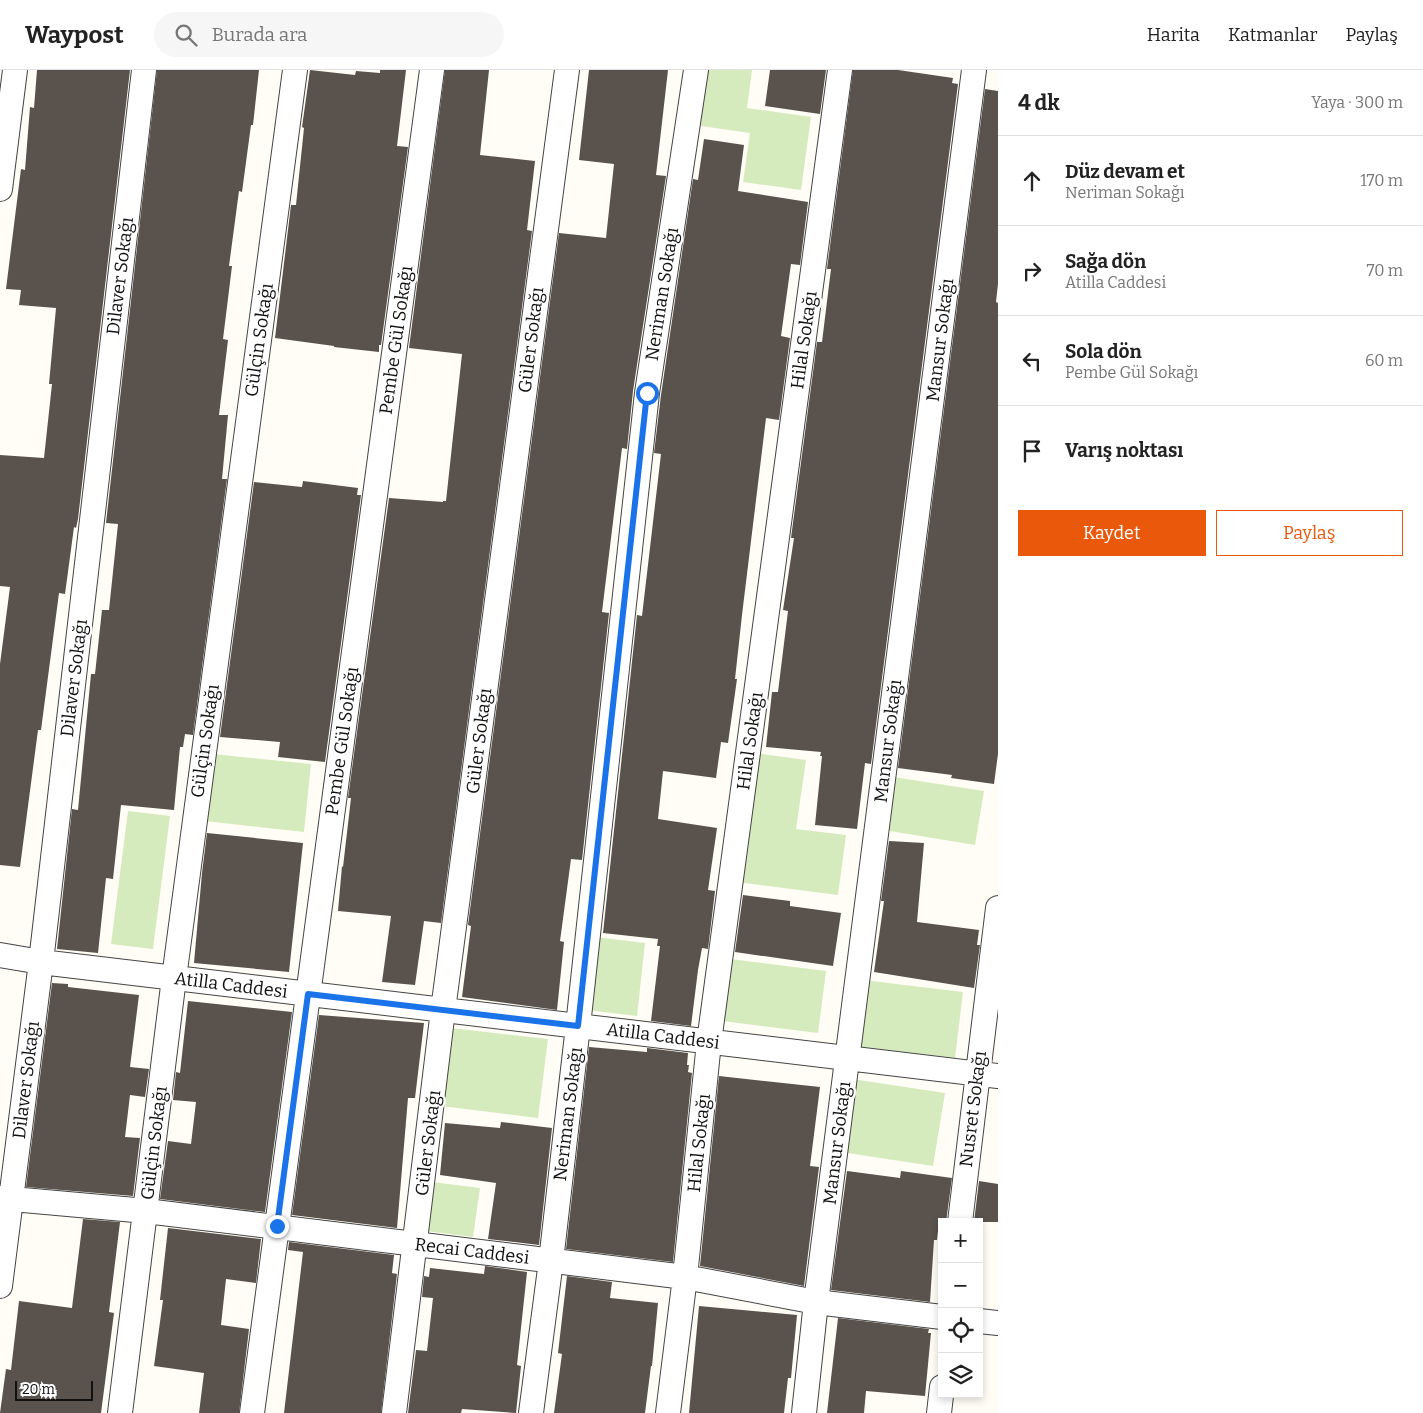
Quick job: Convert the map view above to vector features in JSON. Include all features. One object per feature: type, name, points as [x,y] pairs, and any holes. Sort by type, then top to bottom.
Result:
[{"type":"street","points":[[0,188],[16,70]]},
{"type":"street","name":"Dilaver Sokağı","points":[[0,1286],[6,1199],[41,962],[144,70]]},
{"type":"street","name":"Gülçin Sokağı","points":[[120,1413],[174,978],[294,70]]},
{"type":"street","name":"Pembe Gül Sokağı","points":[[252,1413],[432,70]]},
{"type":"street","name":"Güler Sokağı","points":[[394,1413],[443,1010],[567,70]]},
{"type":"street","name":"Neriman Sokağı","points":[[531,1413],[551,1261],[578,1026],[647,393],[696,70]]},
{"type":"street","name":"Hilal Sokağı","points":[[668,1413],[685,1277],[709,1042],[840,70]]},
{"type":"street","name":"Mansur Sokağı","points":[[804,1413],[816,1302],[974,70]]},
{"type":"street","name":"Nusret Sokağı","points":[[961,1218],[988,1075],[998,908]]},
{"type":"street","name":"Atilla Caddesi","points":[[0,955],[41,962],[988,1075]]},
{"type":"street","name":"Recai Caddesi","points":[[6,1199],[146,1211],[277,1226],[685,1277],[816,1302],[938,1317]]},
{"type":"street","points":[[983,1321],[998,1323]]},
{"type":"street","points":[[939,1413],[941,1398]]},
{"type":"green space","points":[[701,70],[752,70],[747,108],[811,117],[801,190],[743,182],[750,133],[694,125]]},
{"type":"green space","points":[[203,753],[311,764],[304,832],[196,820]]},
{"type":"green space","points":[[755,753],[806,760],[796,829],[846,835],[838,895],[737,882]]},
{"type":"green space","points":[[893,777],[984,791],[975,845],[884,830]]},
{"type":"green space","points":[[128,811],[170,816],[153,949],[111,944]]},
{"type":"green space","points":[[587,936],[645,943],[637,1016],[579,1009]]},
{"type":"green space","points":[[730,959],[826,971],[818,1033],[722,1021]]},
{"type":"green space","points":[[863,980],[963,992],[955,1058],[855,1046]]},
{"type":"green space","points":[[442,1027],[548,1039],[538,1118],[433,1105]]},
{"type":"green space","points":[[852,1079],[945,1093],[933,1166],[841,1152]]},
{"type":"green space","points":[[424,1181],[480,1188],[473,1237],[418,1230]]},
{"type":"building","points":[[37,70],[130,70],[78,519],[76,528],[74,527],[65,594],[59,593],[20,867],[0,865],[0,664],[10,587],[0,586],[0,455],[44,458],[52,384],[49,384],[56,308],[19,305],[21,290],[6,289],[21,169],[25,170],[30,107],[34,108]]},
{"type":"building","points":[[157,70],[259,70],[253,125],[251,125],[242,192],[239,191],[229,266],[232,266],[223,339],[228,340],[219,415],[228,415],[222,479],[227,479],[193,735],[185,734],[183,747],[180,747],[174,810],[121,805],[113,879],[106,878],[98,953],[57,949],[72,809],[78,810],[91,674],[95,674],[102,610],[109,610],[118,524],[106,523]]},
{"type":"building","points":[[310,70],[355,75],[356,71],[380,73],[380,70],[406,70],[397,146],[408,147],[379,352],[275,338],[291,205],[296,205],[304,128],[302,127]]},
{"type":"building","points":[[445,70],[489,70],[480,155],[535,161],[527,230],[532,231],[441,923],[424,921],[415,985],[382,982],[391,916],[338,911],[351,798],[348,798],[389,498],[446,501],[462,354],[409,348]]},
{"type":"building","points":[[589,70],[668,70],[656,175],[666,176],[633,391],[627,449],[622,448],[602,612],[609,613],[582,860],[571,859],[560,941],[564,942],[557,1010],[462,997],[471,926],[468,925],[559,233],[606,238],[614,164],[579,160]]},
{"type":"building","points":[[770,70],[826,70],[820,114],[765,106]]},
{"type":"building","points":[[853,70],[898,70],[953,78],[952,83],[958,84],[871,764],[865,763],[857,829],[815,825],[821,752],[766,747],[772,692],[778,692],[788,611],[783,610],[794,538],[791,538],[817,342],[822,342],[831,269],[827,269]]},
{"type":"building","points":[[985,89],[998,91],[998,284],[996,302],[998,303],[998,754],[994,784],[951,778],[952,775],[898,768]]},
{"type":"building","points":[[704,139],[744,145],[738,191],[808,202],[800,265],[791,264],[781,336],[790,338],[779,420],[766,418],[742,615],[735,679],[737,679],[728,743],[721,742],[716,778],[663,771],[658,819],[717,828],[708,890],[715,891],[708,949],[702,948],[691,1026],[651,1021],[660,946],[657,946],[658,939],[603,933],[637,615],[642,616],[661,454],[654,453],[661,395],[693,179],[698,180]]},
{"type":"building","points":[[303,481],[358,488],[357,495],[361,495],[325,762],[278,757],[280,742],[220,737],[254,482],[302,487]]},
{"type":"building","points":[[207,833],[303,843],[289,972],[194,963]]},
{"type":"building","points":[[889,841],[924,843],[917,922],[979,930],[977,945],[980,945],[974,988],[874,972],[884,901],[881,901]]},
{"type":"building","points":[[743,895],[790,901],[790,906],[841,913],[833,966],[735,952]]},
{"type":"building","points":[[52,983],[68,984],[68,987],[139,995],[130,1067],[149,1069],[145,1097],[130,1095],[125,1137],[140,1138],[133,1196],[26,1187]]},
{"type":"building","points":[[188,1001],[292,1012],[265,1212],[160,1199],[168,1141],[191,1144],[196,1102],[173,1100],[176,1072],[180,1073]]},
{"type":"building","points":[[319,1015],[424,1023],[415,1098],[408,1098],[397,1228],[292,1215]]},
{"type":"building","points":[[589,1047],[647,1052],[647,1048],[688,1053],[688,1072],[692,1073],[673,1262],[566,1249]]},
{"type":"building","points":[[719,1076],[820,1087],[810,1166],[819,1167],[804,1286],[700,1266]]},
{"type":"building","points":[[501,1122],[552,1128],[539,1245],[488,1239],[496,1183],[440,1175],[445,1123],[500,1128]]},
{"type":"building","points":[[847,1171],[900,1178],[901,1171],[952,1178],[947,1218],[938,1218],[937,1240],[934,1240],[930,1302],[831,1290]]},
{"type":"building","points":[[979,1181],[998,1184],[998,1222],[983,1222],[983,1218],[974,1218]]},
{"type":"building","points":[[83,1219],[120,1222],[109,1312],[114,1313],[101,1413],[0,1413],[6,1369],[11,1370],[19,1301],[72,1308]]},
{"type":"building","points":[[168,1228],[261,1239],[256,1283],[226,1279],[221,1325],[249,1329],[239,1413],[199,1413],[204,1373],[154,1366],[163,1300],[160,1300]]},
{"type":"building","points":[[289,1242],[394,1255],[392,1273],[397,1274],[381,1413],[284,1413],[303,1252],[288,1250]]},
{"type":"building","points":[[485,1266],[527,1272],[517,1365],[521,1366],[516,1413],[462,1409],[461,1413],[408,1413],[416,1350],[427,1351],[433,1298],[422,1297],[424,1276],[429,1277],[430,1268],[484,1274]]},
{"type":"building","points":[[567,1276],[612,1282],[610,1298],[658,1303],[645,1413],[554,1413],[562,1354],[558,1353]]},
{"type":"building","points":[[699,1306],[797,1315],[791,1378],[788,1378],[784,1413],[689,1413]]},
{"type":"building","points":[[838,1318],[929,1329],[928,1333],[931,1333],[925,1396],[866,1391],[864,1413],[827,1413]]},
{"type":"route","points":[[277,1226],[308,994],[578,1026],[647,393]]}]
